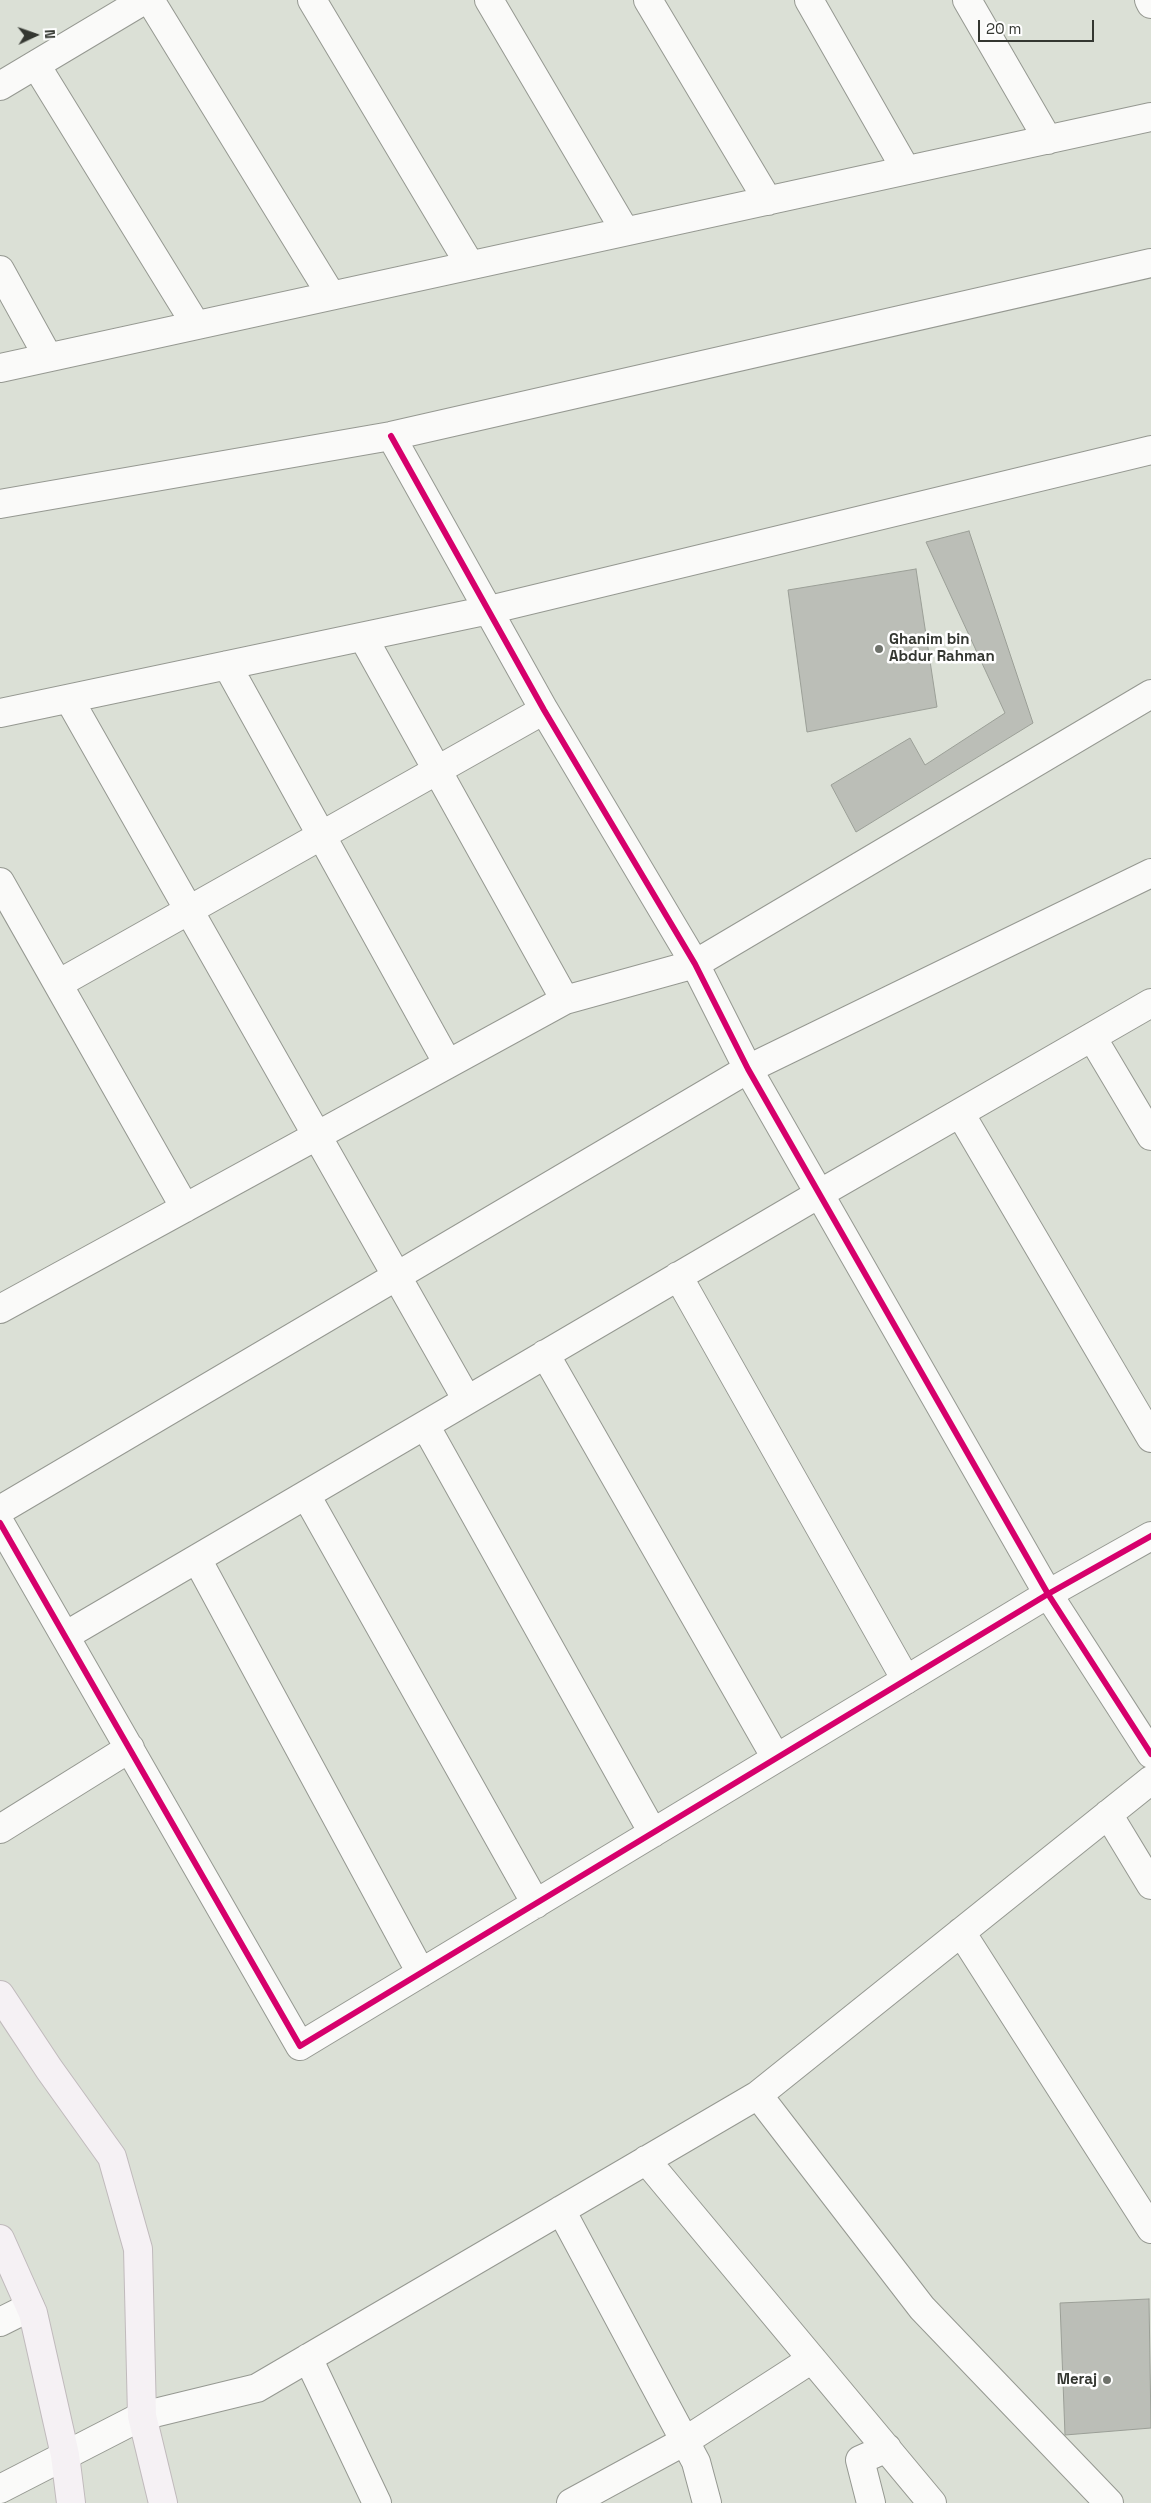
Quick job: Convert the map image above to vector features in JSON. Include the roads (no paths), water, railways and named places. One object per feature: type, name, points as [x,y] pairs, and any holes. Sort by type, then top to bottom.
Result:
[{"type":"main road","points":[[0,1995],[49,2069],[112,2157],[138,2249],[142,2416],[163,2503]]},
{"type":"main road","points":[[0,2240],[30,2307],[64,2455],[71,2503]]},
{"type":"street","points":[[0,86],[144,0]]},
{"type":"street","points":[[150,0],[331,295]]},
{"type":"street","points":[[312,0],[470,265]]},
{"type":"street","points":[[489,0],[625,231]]},
{"type":"street","points":[[648,0],[768,200]]},
{"type":"street","points":[[809,0],[906,170]]},
{"type":"street","points":[[967,0],[1048,140]]},
{"type":"street","points":[[1149,0],[1151,4]]},
{"type":"street","points":[[36,64],[196,325]]},
{"type":"street","points":[[0,368],[1151,117]]},
{"type":"street","points":[[0,504],[391,436],[1151,263]]},
{"type":"street","points":[[0,270],[48,357]]},
{"type":"street","points":[[391,436],[544,710],[695,964],[748,1069],[1048,1594],[1151,1754]]},
{"type":"street","points":[[0,713],[489,610],[1151,450]]},
{"type":"street","points":[[363,637],[565,1000]]},
{"type":"street","points":[[227,666],[448,1064]]},
{"type":"street","points":[[0,1309],[565,1000],[695,964],[1151,694]]},
{"type":"street","points":[[69,699],[467,1400]]},
{"type":"street","points":[[58,984],[544,710]]},
{"type":"street","points":[[0,1510],[748,1069],[1151,874]]},
{"type":"street","points":[[0,882],[185,1208]]},
{"type":"street","points":[[65,1636],[678,1276],[1151,1003]]},
{"type":"street","points":[[1092,1037],[1151,1136]]},
{"type":"street","points":[[960,1113],[1151,1438]]},
{"type":"street","points":[[678,1276],[906,1680]]},
{"type":"street","points":[[545,1354],[776,1758]]},
{"type":"street","points":[[425,1425],[652,1833]]},
{"type":"street","points":[[306,1495],[536,1904]]},
{"type":"street","points":[[0,1523],[300,2046],[1048,1594],[1151,1536]]},
{"type":"street","points":[[197,1559],[421,1973]]},
{"type":"street","points":[[0,1829],[130,1748]]},
{"type":"street","points":[[0,2489],[142,2416],[257,2388],[758,2095],[1151,1780]]},
{"type":"street","points":[[1108,1814],[1151,1885]]},
{"type":"street","points":[[961,1932],[1151,2229]]},
{"type":"street","points":[[758,2095],[922,2308],[1109,2503]]},
{"type":"street","points":[[646,2160],[932,2503]]},
{"type":"street","points":[[561,2210],[696,2462],[707,2503]]},
{"type":"street","points":[[0,2322],[30,2307]]},
{"type":"street","points":[[308,2358],[376,2503]]},
{"type":"street","points":[[571,2503],[685,2441],[812,2359]]},
{"type":"street","points":[[871,2503],[860,2460],[887,2448]]},
{"type":"place","name":"Ghanim bin Abdur Rahman","points":[[879,649]]},
{"type":"place","name":"Meraj","points":[[1107,2380]]}]
